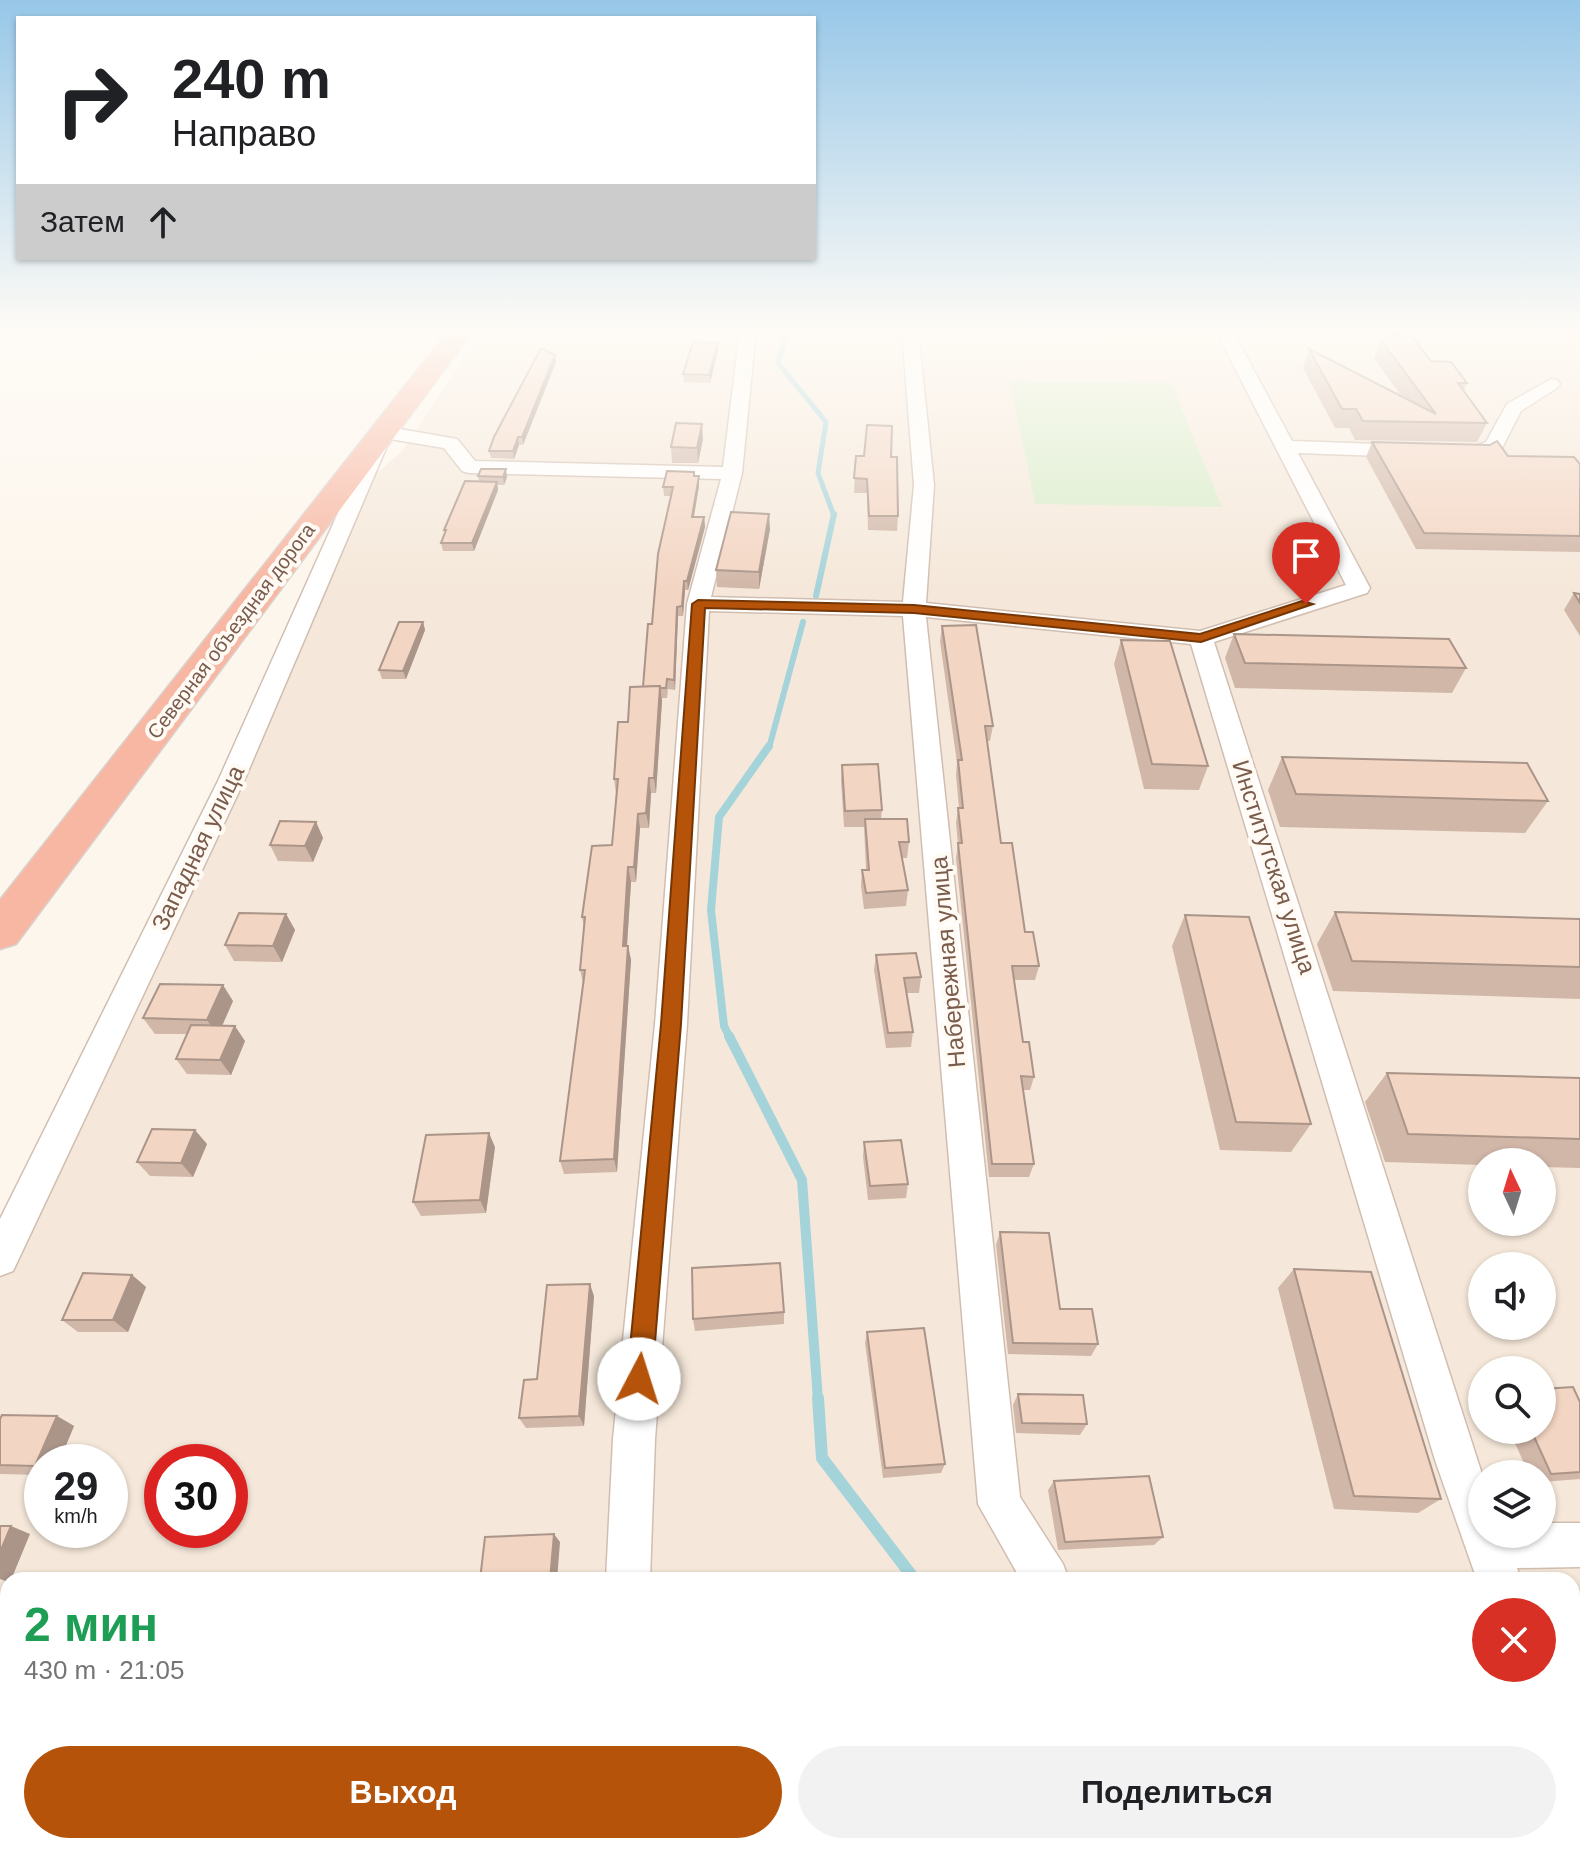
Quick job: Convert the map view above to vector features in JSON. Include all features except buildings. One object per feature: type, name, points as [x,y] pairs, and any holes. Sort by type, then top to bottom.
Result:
[{"type":"highway","name":"Северная объездная дорога","points":[[0,932],[395,416]]},
{"type":"street","points":[[628,1572],[634,1439],[671,1024],[698,604],[732,473],[738,416]]},
{"type":"street","name":"Набережная улица","points":[[919,416],[924,485],[914,609],[999,1504],[1042,1572]]},
{"type":"street","points":[[698,604],[914,609],[1201,638],[1359,588],[1269,416]]},
{"type":"street","points":[[1286,447],[1436,452],[1487,450],[1494,446],[1509,416]]},
{"type":"street","points":[[383,432],[450,443],[469,467],[732,473]]},
{"type":"street","name":"Западная улица","points":[[0,1258],[231,781],[383,432]]},
{"type":"street","name":"Институтская улица","points":[[1201,638],[1468,1493]]},
{"type":"street","name":"Институтская улица","points":[[1556,1546],[1580,1545]]},
{"type":"shaded area","points":[[425,416],[1580,416],[1580,1572],[0,1572],[0,1258],[358,490],[402,451]]},
{"type":"green space","points":[[1017,416],[1185,416],[1222,507],[1035,504]]},
{"type":"waterway","points":[[822,416],[826,422],[818,473],[834,515]]},
{"type":"waterway","points":[[816,596],[834,515]]},
{"type":"waterway","points":[[769,748],[803,622]]},
{"type":"waterway","points":[[729,1036],[724,1026],[711,910],[719,817],[769,746]]},
{"type":"waterway","points":[[729,1036],[802,1180],[818,1400]]},
{"type":"waterway","points":[[818,1398],[822,1458],[909,1572]]},
{"type":"route","points":[[639,1379],[671,1024],[698,604],[914,609],[1201,638],[1306,604]]}]
